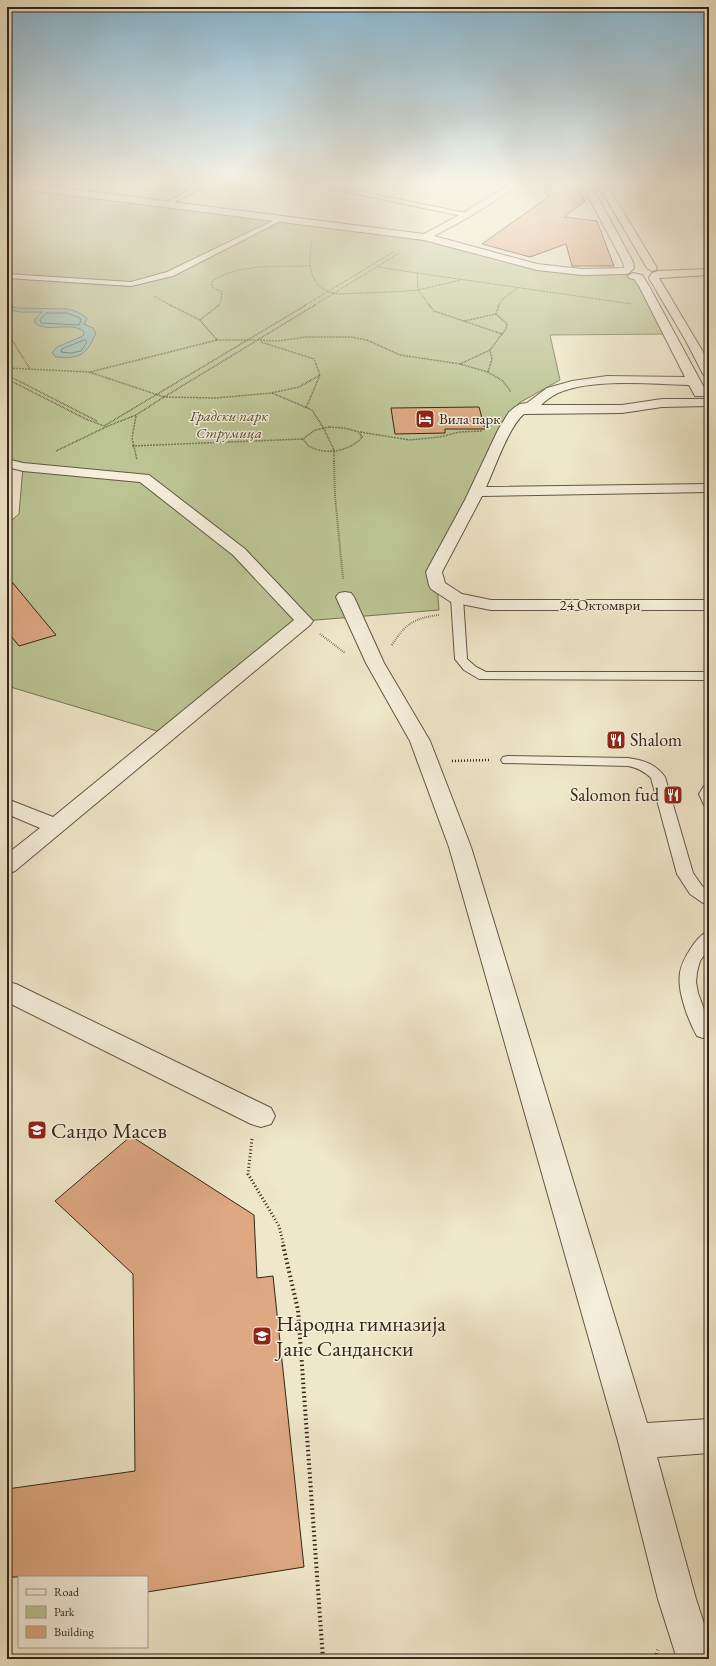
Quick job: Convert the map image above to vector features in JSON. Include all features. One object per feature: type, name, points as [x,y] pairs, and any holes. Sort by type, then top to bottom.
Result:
[{"type":"street","points":[[513,261],[537,267],[560,270],[629,272],[642,267],[656,272],[709,272]]},
{"type":"street","points":[[627,261],[629,272]]},
{"type":"street","points":[[649,261],[656,272]]},
{"type":"street","points":[[629,272],[638,277],[656,308],[707,406]]},
{"type":"street","points":[[656,272],[654,278],[709,374]]},
{"type":"street","points":[[692,342],[709,342]]},
{"type":"street","points":[[457,598],[437,584],[434,572],[476,492],[504,430],[514,414],[523,406],[546,394],[582,383],[623,380],[694,381]]},
{"type":"street","points":[[523,406],[622,409],[662,403],[707,406]]},
{"type":"street","points":[[7,463],[23,467],[144,478],[239,552],[304,621],[7,866]]},
{"type":"street","points":[[7,475],[23,467]]},
{"type":"street","points":[[476,492],[709,488]]},
{"type":"street","points":[[345,597],[375,662],[420,741],[460,847],[635,1441],[677,1599],[696,1659]]},
{"type":"street","name":"24 Октомври","points":[[457,598],[491,605],[709,605]]},
{"type":"street","points":[[7,806],[54,826]]},
{"type":"street","points":[[7,991],[261,1116]]},
{"type":"street","points":[[635,1441],[709,1436]]},
{"type":"lane","points":[[7,276],[131,284],[170,274],[197,261]]},
{"type":"lane","points":[[457,598],[461,659],[465,665],[473,671],[484,676],[709,676]]},
{"type":"lane","points":[[508,760],[628,762],[644,764],[652,769],[658,777],[685,874],[696,890],[709,899]]},
{"type":"lane","points":[[709,789],[706,794],[709,802]]},
{"type":"lane","points":[[702,1031],[688,989],[686,973],[692,958],[709,937]]},
{"type":"path","points":[[310,261],[310,273],[319,286],[333,293],[397,292],[418,290],[464,280]]},
{"type":"path","points":[[23,467],[107,425],[379,261]]},
{"type":"path","points":[[7,379],[86,419],[104,426],[136,416],[164,397],[388,261]]},
{"type":"path","points":[[200,320],[218,306],[222,300],[222,292],[212,287],[212,281],[217,276],[230,271],[267,267],[310,266]]},
{"type":"path","points":[[378,267],[656,308]]},
{"type":"path","points":[[417,273],[418,290],[434,311],[502,334]]},
{"type":"path","points":[[131,284],[200,320],[217,340]]},
{"type":"path","points":[[496,314],[497,306],[503,299],[518,288]]},
{"type":"path","points":[[464,321],[496,314]]},
{"type":"path","points":[[460,364],[490,350],[506,329],[507,324],[496,314]]},
{"type":"path","points":[[7,332],[30,369]]},
{"type":"path","points":[[89,372],[217,340],[278,341],[306,337],[351,337],[367,340],[400,355],[460,364],[488,372],[503,381],[523,406]]},
{"type":"path","points":[[257,340],[314,359],[320,375],[306,408]]},
{"type":"path","points":[[488,372],[492,359],[490,350]]},
{"type":"path","points":[[7,368],[89,372],[164,397],[216,398],[271,393],[299,387],[320,375]]},
{"type":"path","points":[[7,375],[89,418],[107,425]]},
{"type":"path","points":[[271,393],[312,410],[323,427],[334,450],[335,496],[345,597]]},
{"type":"path","points":[[136,416],[132,430],[132,446],[144,478]]},
{"type":"path","points":[[132,446],[303,439],[309,432],[323,427],[340,427],[359,432],[410,440],[440,437],[459,432],[504,430]]},
{"type":"path","points":[[303,439],[308,446],[321,450],[350,448],[359,443],[362,437],[359,432]]},
{"type":"path","points":[[304,621],[349,657],[361,662],[375,662],[390,648],[402,629],[410,623],[418,619],[432,616],[458,614]]},
{"type":"path","points":[[428,761],[508,760]]},
{"type":"path","points":[[261,1116],[252,1138],[248,1174],[278,1226],[298,1310],[323,1659]]},
{"type":"green space","name":"Градски парк Струмица","points":[[7,261],[514,261],[537,267],[607,271],[638,277],[670,334],[550,335],[560,380],[519,403],[434,572],[437,585],[439,610],[304,621],[167,734],[7,686],[7,524],[19,514],[23,467],[7,463]]},
{"type":"water","points":[[7,305],[17,308],[68,309],[85,317],[87,319],[84,324],[93,328],[96,333],[86,351],[82,354],[71,357],[56,357],[52,353],[57,347],[83,336],[84,332],[73,327],[53,328],[41,326],[35,323],[35,319],[42,312],[20,312],[7,309]]},
{"type":"building","points":[[571,261],[612,261],[614,266],[572,266]]},
{"type":"building","points":[[479,407],[485,429],[445,429],[445,433],[395,434],[391,408]]},
{"type":"building","points":[[7,576],[56,635],[19,646],[7,631]]},
{"type":"building","points":[[131,1136],[254,1215],[257,1278],[273,1276],[304,1567],[148,1592],[148,1576],[7,1577],[7,1489],[135,1471],[133,1274],[55,1201]]},
{"type":"place","name":"Вила парк","points":[[425,419]]},
{"type":"place","name":"Shalom","points":[[616,740]]},
{"type":"place","name":"Salomon fud","points":[[673,795]]},
{"type":"place","name":"Сандо Масев","points":[[37,1130]]},
{"type":"place","name":"Народна гимназија Јане Сандански","points":[[262,1336]]}]
